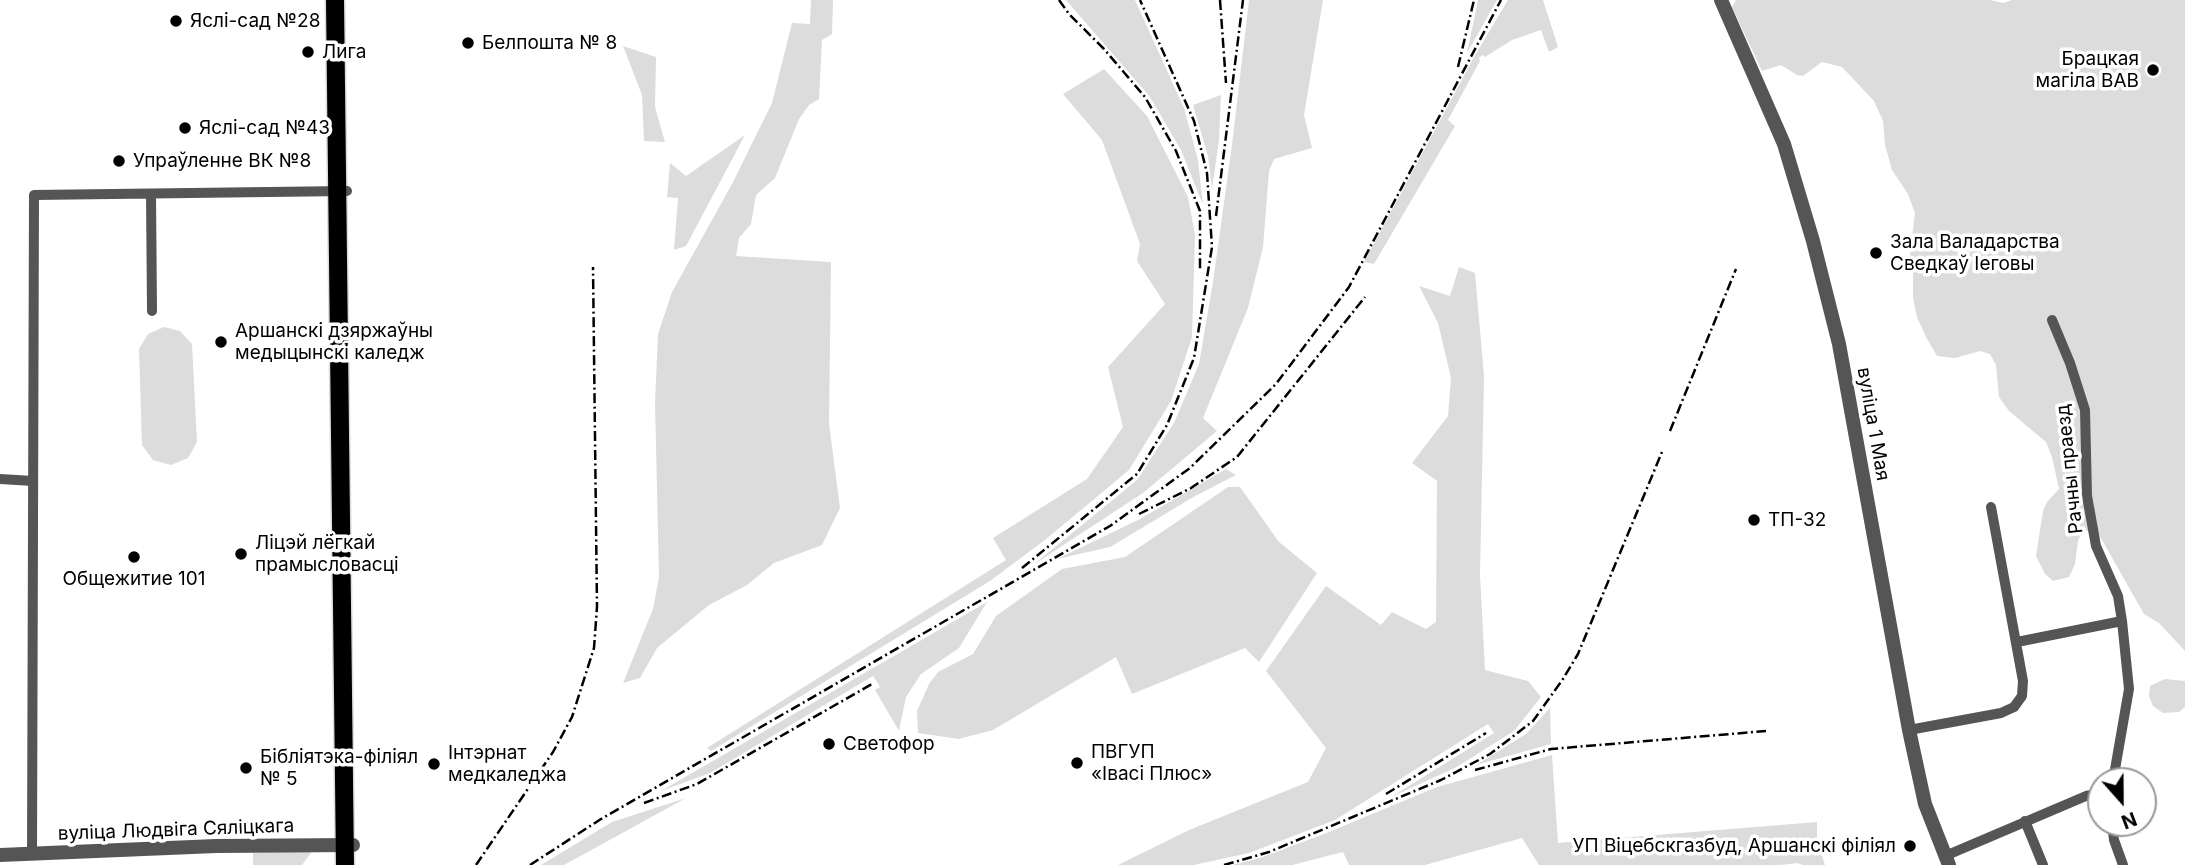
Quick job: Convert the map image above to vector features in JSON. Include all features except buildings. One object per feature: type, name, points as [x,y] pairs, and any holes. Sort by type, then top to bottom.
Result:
[{"type":"main road","points":[[335,0],[342,191],[349,845],[353,865]]},
{"type":"main road","points":[[342,191],[345,0]]},
{"type":"main road","points":[[345,865],[349,845]]},
{"type":"street","name":"вуліца 1 Мая","points":[[1721,0],[1784,144],[1813,241],[1839,344],[1909,730],[1925,804],[1947,860]]},
{"type":"street","points":[[32,854],[34,195],[342,191]]},
{"type":"street","points":[[151,194],[152,311]]},
{"type":"street","name":"Рачны праезд","points":[[2052,320],[2085,410],[2087,496],[2096,547],[2118,596],[2122,621],[2129,689],[2115,767]]},
{"type":"street","points":[[0,479],[33,481]]},
{"type":"street","points":[[1909,730],[2001,713],[2014,707],[2022,696],[2023,681],[2017,642],[1991,507]]},
{"type":"street","points":[[2017,642],[2122,621]]},
{"type":"street","points":[[1947,860],[2025,821],[2087,796]]},
{"type":"street","points":[[2025,821],[2043,865]]},
{"type":"street","points":[[2114,837],[2123,865]]},
{"type":"street","name":"вуліца Людвіга Сяліцкага","points":[[0,855],[216,845],[349,845]]},
{"type":"shaded area","points":[[811,0],[833,0],[832,34],[822,40],[819,99],[809,105],[799,119],[775,178],[756,195],[751,224],[739,238],[736,256],[831,262],[829,424],[840,508],[822,545],[774,563],[747,585],[709,605],[657,648],[640,678],[623,683],[653,609],[659,577],[655,403],[658,334],[672,292],[732,184],[772,103],[792,23],[810,24]]},
{"type":"shaded area","points":[[1066,0],[1135,0],[1184,108],[1198,160],[1203,205],[1181,150],[1150,97]]},
{"type":"shaded area","points":[[1249,0],[1323,0],[1304,115],[1312,148],[1274,159],[1269,171],[1263,247],[1248,308],[1203,418],[1217,431],[1143,493],[1033,565],[1137,480],[1174,423],[1199,364],[1232,145]]},
{"type":"shaded area","points":[[1478,0],[1497,0],[1467,53]]},
{"type":"shaded area","points":[[1508,0],[1543,0],[1558,47],[1549,52],[1541,30],[1512,40],[1479,58],[1480,61],[1448,120],[1455,126],[1374,264],[1364,262],[1474,57]]},
{"type":"shaded area","points":[[1736,0],[1990,0],[2003,3],[2012,0],[2185,0],[2185,651],[2159,623],[2144,614],[2098,533],[2083,530],[2069,577],[2053,581],[2045,574],[2036,556],[2043,511],[2059,489],[2052,457],[2046,442],[2009,411],[1999,397],[1996,365],[1990,354],[1980,351],[1955,358],[1937,356],[1926,337],[1917,317],[1913,298],[1910,255],[1915,213],[1908,194],[1892,170],[1885,145],[1883,121],[1874,101],[1842,67],[1822,62],[1803,76],[1781,65],[1762,71],[1732,7]]},
{"type":"shaded area","points":[[623,46],[656,57],[655,107],[665,142],[644,141],[642,95]]},
{"type":"shaded area","points":[[1104,69],[1147,116],[1188,197],[1195,235],[1192,337],[1171,401],[1129,470],[1045,540],[990,581],[711,751],[707,748],[1006,560],[993,538],[1087,479],[1123,427],[1108,367],[1165,304],[1137,261],[1140,244],[1102,140],[1063,94]]},
{"type":"shaded area","points":[[1221,95],[1219,140],[1212,189],[1208,156],[1193,105]]},
{"type":"shaded area","points":[[745,135],[686,246],[674,250],[678,198],[667,197],[670,163],[686,176]]},
{"type":"shaded area","points":[[1459,267],[1475,273],[1484,376],[1480,575],[1485,670],[1528,681],[1541,697],[1514,731],[1455,768],[1391,797],[1494,733],[1488,724],[1335,820],[1249,853],[1194,865],[1118,865],[1189,830],[1308,782],[1326,748],[1266,671],[1326,586],[1381,625],[1392,612],[1426,629],[1436,622],[1437,481],[1412,463],[1448,416],[1451,378],[1438,323],[1419,286],[1450,296]]},
{"type":"shaded area","points":[[164,327],[180,331],[192,344],[197,442],[188,458],[171,465],[153,460],[142,445],[139,349],[148,334]]},
{"type":"shaded area","points":[[1226,469],[1236,475],[1195,496],[1110,547],[1057,559],[1140,519]]},
{"type":"shaded area","points":[[1228,487],[1240,487],[1279,542],[1317,573],[1259,662],[1245,648],[1132,694],[1116,657],[993,730],[959,739],[918,733],[917,711],[929,684],[938,672],[973,654],[996,616],[1062,569],[1125,557]]},
{"type":"shaded area","points":[[987,602],[959,648],[921,674],[906,697],[899,731],[875,690],[880,687],[873,676],[710,773],[661,791]]},
{"type":"shaded area","points":[[2165,679],[2185,681],[2185,707],[2179,712],[2163,713],[2153,706],[2149,696],[2150,686]]},
{"type":"shaded area","points":[[1550,708],[1551,744],[1476,765],[1526,734]]},
{"type":"shaded area","points":[[1552,755],[1558,843],[1817,822],[1817,840],[1825,865],[1539,865],[1522,838],[1425,865],[1349,865],[1343,852],[1292,865],[1232,865],[1260,858],[1329,832],[1437,787]]},
{"type":"shaded area","points":[[686,798],[564,865],[541,865],[612,822]]},
{"type":"shaded area","points":[[313,850],[302,865],[253,865],[253,853]]},
{"type":"railway","points":[[1059,0],[1145,97],[1176,151],[1200,211],[1200,271]]},
{"type":"railway","points":[[1022,568],[1137,474],[1167,425],[1194,358],[1212,247],[1207,173],[1194,121],[1140,0]]},
{"type":"railway","points":[[1220,0],[1226,83]]},
{"type":"railway","points":[[1216,216],[1243,0]]},
{"type":"railway","points":[[1458,67],[1474,0]]},
{"type":"railway","points":[[530,865],[601,819],[1110,526],[1190,468],[1276,384],[1349,287],[1501,0]]},
{"type":"railway","points":[[476,865],[553,752],[572,717],[594,648],[597,607],[593,267]]},
{"type":"railway","points":[[1670,431],[1736,269]]},
{"type":"railway","points":[[1139,514],[1191,488],[1237,457],[1365,297]]},
{"type":"railway","points":[[1224,865],[1269,852],[1441,780],[1490,754],[1533,721],[1578,654],[1662,452]]},
{"type":"railway","points":[[644,803],[697,784],[872,684]]},
{"type":"railway","points":[[1475,770],[1551,749],[1766,731]]},
{"type":"railway","points":[[1386,794],[1486,733]]},
{"type":"place","name":"Яслі-сад №28","points":[[176,21]]},
{"type":"place","name":"Белпошта № 8","points":[[468,43]]},
{"type":"place","name":"Лига","points":[[308,52]]},
{"type":"place","name":"Брацкая магіла ВАВ","points":[[2153,70]]},
{"type":"place","name":"Яслі-сад №43","points":[[185,128]]},
{"type":"place","name":"Упраўленне ВК №8","points":[[119,161]]},
{"type":"place","name":"Зала Валадарства Сведкаў Іеговы","points":[[1876,253]]},
{"type":"place","name":"Аршанскі дзяржаўны медыцынскі каледж","points":[[221,342]]},
{"type":"place","name":"ТП-32","points":[[1754,520]]},
{"type":"place","name":"Ліцэй лёгкай прамысловасці","points":[[241,554]]},
{"type":"place","name":"Общежитие 101","points":[[134,557]]},
{"type":"place","name":"Светофор","points":[[829,744]]},
{"type":"place","name":"ПВГУП «Івасі Плюс»","points":[[1077,763]]},
{"type":"place","name":"Інтэрнат медкаледжа","points":[[434,764]]},
{"type":"place","name":"Бібліятэка-філіял № 5","points":[[246,768]]},
{"type":"place","name":"УП Віцебскгазбуд, Аршанскі філіял","points":[[1910,846]]}]
